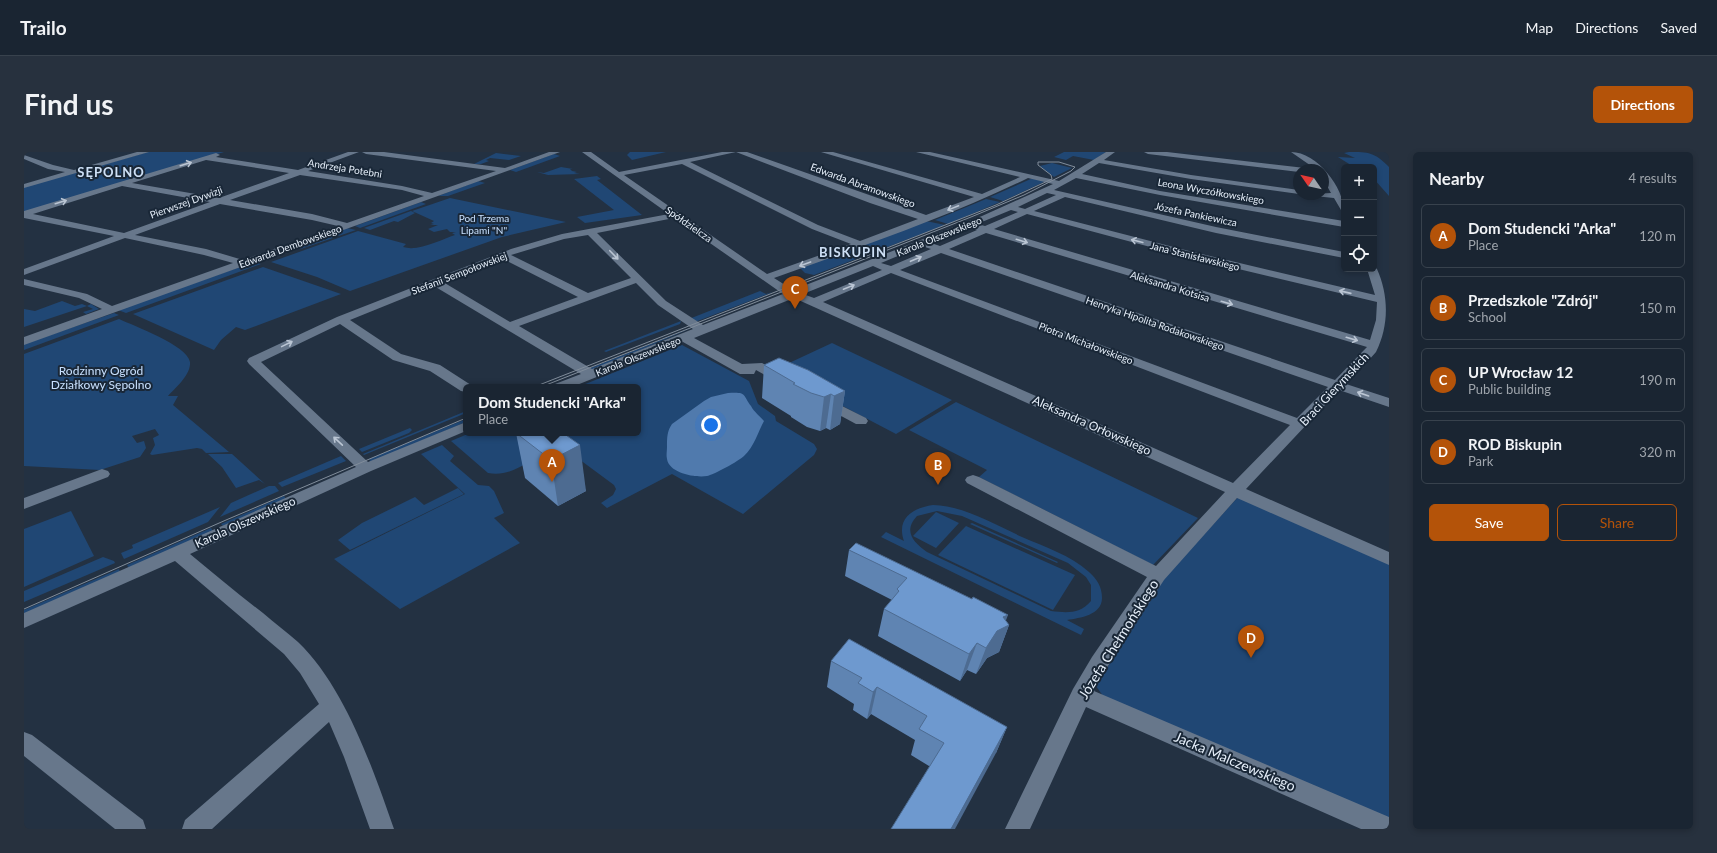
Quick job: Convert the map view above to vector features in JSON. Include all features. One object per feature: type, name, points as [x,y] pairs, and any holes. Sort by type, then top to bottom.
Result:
[{"type":"street","points":[[24,186],[145,152]]},
{"type":"street","points":[[24,214],[226,152]]},
{"type":"street","name":"Pierwszej Dywizji","points":[[24,272],[356,152]]},
{"type":"street","points":[[366,152],[484,166],[505,170]]},
{"type":"street","name":"Edwarda Dembowskiego","points":[[24,341],[556,152]]},
{"type":"street","name":"Spółdzielcza","points":[[586,152],[785,292],[793,294]]},
{"type":"street","points":[[618,174],[733,152]]},
{"type":"street","name":"Edwarda Abramowskiego","points":[[740,152],[873,201],[957,228]]},
{"type":"street","name":"Jana Stanisławskiego","points":[[825,152],[1005,203],[1027,212],[1187,254],[1383,300]]},
{"type":"street","points":[[920,152],[1059,183]]},
{"type":"street","name":"Karola Olszewskiego","points":[[567,384],[873,263],[967,224],[1005,203],[1045,190],[1075,175],[1111,152]]},
{"type":"street","points":[[1148,152],[1293,169]]},
{"type":"street","points":[[1212,152],[1214,160]]},
{"type":"street","points":[[1295,152],[1315,164]]},
{"type":"street","points":[[24,158],[51,167],[75,172]]},
{"type":"street","name":"Andrzeja Potebni","points":[[205,158],[402,188],[433,196]]},
{"type":"street","points":[[1099,161],[1199,178],[1293,191]]},
{"type":"street","points":[[684,162],[815,227],[860,244]]},
{"type":"street","name":"Leona Wyczółkowskiego","points":[[1075,175],[1190,198],[1341,223]]},
{"type":"street","name":"Karola Olszewskiego","points":[[765,278],[860,244],[1027,176]]},
{"type":"street","points":[[1329,182],[1341,202]]},
{"type":"street","points":[[122,184],[312,217],[347,226]]},
{"type":"street","name":"Józefa Pankiewicza","points":[[1045,190],[1216,230],[1341,253]]},
{"type":"street","name":"Karola Olszewskiego","points":[[813,302],[985,230],[1063,195]]},
{"type":"street","points":[[1329,195],[1338,196]]},
{"type":"street","points":[[24,214],[210,252],[242,263]]},
{"type":"street","name":"Stefanii Sempołowskiej","points":[[366,468],[254,363],[258,358],[341,319],[503,255],[546,241],[675,215]]},
{"type":"street","name":"Aleksandra Kotsisa","points":[[967,224],[1374,345]]},
{"type":"street","points":[[590,231],[669,309],[702,330]]},
{"type":"street","name":"Henryka Hipolita Rodakowskiego","points":[[922,243],[1389,403]]},
{"type":"street","points":[[503,255],[587,297]]},
{"type":"street","name":"Piotra Michałowskiego","points":[[873,263],[1300,424]]},
{"type":"street","name":"Braci Gierymskich","points":[[1236,490],[1374,345],[1383,324],[1383,300],[1373,272]]},
{"type":"street","points":[[510,326],[637,279]]},
{"type":"street","points":[[24,282],[83,296],[112,310]]},
{"type":"street","points":[[435,282],[591,374]]},
{"type":"street","name":"Aleksandra Orłowskiego","points":[[793,294],[1389,559]]},
{"type":"street","points":[[341,319],[397,357],[435,368],[463,386]]},
{"type":"street","points":[[684,337],[745,371],[766,370],[791,383]]},
{"type":"street","points":[[811,394],[861,421]]},
{"type":"street","name":"Karola Olszewskiego","points":[[24,621],[366,468],[463,427]]},
{"type":"street","points":[[24,504],[102,474]]},
{"type":"street","points":[[973,480],[1158,574]]},
{"type":"street","name":"Józefa Chełmońskiego","points":[[1017,829],[1081,695],[1099,663],[1158,574],[1236,490]]},
{"type":"street","points":[[177,553],[291,648],[302,660],[314,677],[349,740],[382,829]]},
{"type":"street","name":"Jacka Malczewskiego","points":[[1081,695],[1389,829]]},
{"type":"street","points":[[194,829],[304,729],[331,707]]},
{"type":"street","points":[[24,742],[134,829]]},
{"type":"green space","points":[[148,152],[224,152],[24,213],[24,187]]},
{"type":"green space","points":[[630,152],[666,152],[632,160],[627,155]]},
{"type":"green space","points":[[1064,152],[1106,152],[1094,160],[1073,156],[1066,160],[1054,157]]},
{"type":"green space","points":[[1362,152],[1371,154],[1379,158],[1389,167],[1389,196],[1377,182],[1377,164],[1349,164],[1338,157],[1355,158],[1344,153]]},
{"type":"green space","points":[[496,153],[521,156],[509,160],[490,158],[486,160],[489,161],[481,164],[474,164]]},
{"type":"green space","points":[[554,154],[560,156],[516,172],[510,170]]},
{"type":"green space","points":[[1052,163],[1072,168],[1054,177],[1040,166]]},
{"type":"green space","points":[[561,167],[573,169],[570,169],[577,172],[574,173],[580,174],[548,175],[537,172],[544,173]]},
{"type":"green space","points":[[597,176],[601,179],[597,180],[642,215],[585,223],[577,217],[614,210],[574,179]]},
{"type":"green space","points":[[1033,178],[1046,181],[1003,201],[990,197]]},
{"type":"green space","points":[[478,181],[485,183],[448,196],[438,196]]},
{"type":"green space","name":"Pod Trzema Lipami \"N\"","points":[[450,198],[566,222],[502,237],[350,291],[317,277],[271,262],[358,231],[406,244],[403,247],[416,248],[430,244],[455,235],[452,233],[456,232],[450,232],[447,229],[434,232],[428,229],[438,225],[430,225],[434,224],[431,223],[434,221],[412,211]]},
{"type":"green space","points":[[986,199],[1000,202],[948,224],[935,220]]},
{"type":"green space","points":[[421,202],[426,204],[360,228],[355,226]]},
{"type":"green space","points":[[411,211],[415,213],[398,222],[394,221],[370,230],[364,228]]},
{"type":"green space","points":[[926,221],[945,225],[814,275],[805,273],[800,268]]},
{"type":"green space","points":[[347,228],[356,230],[301,249],[294,247]]},
{"type":"green space","points":[[254,262],[261,264],[126,313],[118,310]]},
{"type":"green space","points":[[263,267],[341,294],[245,330],[236,327],[221,340],[214,350],[133,314]]},
{"type":"green space","points":[[760,291],[766,294],[773,292],[695,322],[689,319]]},
{"type":"green space","points":[[62,301],[75,306],[82,304],[87,306],[24,327],[24,309],[35,311]]},
{"type":"green space","points":[[91,304],[99,309],[86,314],[83,312],[93,309],[87,306]]},
{"type":"green space","points":[[114,313],[119,315],[24,350],[24,344]]},
{"type":"green space","name":"Rodzinny Ogród Działkowy Sępolno","points":[[119,319],[159,337],[180,349],[187,356],[190,362],[188,372],[168,396],[178,396],[173,405],[229,452],[206,453],[202,449],[197,448],[152,455],[150,454],[155,445],[153,438],[159,435],[155,429],[132,436],[137,443],[144,441],[146,448],[140,457],[100,470],[24,466],[24,354]]},
{"type":"green space","points":[[681,321],[680,324],[606,352],[604,351]]},
{"type":"green space","points":[[694,327],[591,371],[588,369]]},
{"type":"green space","points":[[832,343],[952,400],[896,434],[774,370]]},
{"type":"green space","points":[[682,345],[749,381],[758,404],[775,416],[776,421],[814,444],[817,449],[814,455],[743,514],[672,474],[607,508],[601,503],[613,495],[616,489],[614,485],[568,451],[552,452],[513,470],[497,474],[488,473],[451,441],[463,436],[641,436],[641,384],[585,384]]},
{"type":"green space","points":[[956,402],[1198,518],[1153,565],[979,477],[987,470],[909,430]]},
{"type":"green space","points":[[463,412],[463,414],[364,455],[363,454]]},
{"type":"green space","points":[[463,420],[463,423],[371,462],[369,459]]},
{"type":"green space","points":[[410,428],[412,430],[409,433],[362,452],[359,449]]},
{"type":"green space","points":[[442,445],[454,456],[450,461],[478,485],[489,486],[494,491],[504,513],[494,518],[520,543],[400,609],[334,559],[465,494],[421,454]]},
{"type":"green space","points":[[208,454],[232,454],[265,484],[259,480],[236,488],[222,467]]},
{"type":"green space","points":[[341,456],[346,461],[282,487],[278,483]]},
{"type":"green space","points":[[269,486],[275,486],[279,491],[220,517],[231,503]]},
{"type":"green space","points":[[458,488],[464,494],[350,550],[338,540],[362,523],[415,497],[424,505]]},
{"type":"green space","points":[[284,496],[286,499],[223,526],[221,524]]},
{"type":"green space","points":[[1239,496],[1389,564],[1389,821],[1103,696],[1096,686],[1158,585]]},
{"type":"green space","points":[[926,506],[945,506],[979,516],[1066,556],[1082,566],[1094,577],[1101,590],[1102,598],[1101,604],[1094,612],[1084,617],[1067,620],[1084,629],[1081,635],[881,537],[886,532],[904,541],[902,526],[904,520],[913,512]],"holes":[[[937,511],[962,516],[1068,563],[1086,577],[1091,585],[1091,601],[1087,605],[1073,612],[1051,611],[927,552],[914,540],[910,531],[913,521],[917,516]]]},
{"type":"green space","points":[[220,507],[208,522],[124,559],[121,553],[133,548],[132,545]]},
{"type":"green space","points":[[71,511],[94,556],[24,587],[24,529]]},
{"type":"green space","points":[[936,512],[959,523],[936,548],[913,536]]},
{"type":"green space","points":[[972,523],[1058,562],[1057,563],[970,524]]},
{"type":"green space","points":[[966,526],[1075,575],[1053,610],[938,555]]},
{"type":"green space","points":[[211,528],[213,531],[129,568],[127,565]]},
{"type":"green space","points":[[103,557],[114,561],[115,563],[24,602],[24,591]]},
{"type":"green space","points":[[119,569],[120,572],[24,615],[24,610]]},
{"type":"shaded area","points":[[728,393],[738,393],[745,396],[754,410],[764,421],[753,444],[741,458],[707,476],[683,474],[672,468],[667,459],[667,454],[669,429],[672,424],[711,397]]},
{"type":"building","points":[[779,358],[808,370],[845,391],[834,396],[831,394],[824,397],[811,393],[793,384],[795,383],[764,365]]},
{"type":"building","points":[[520,436],[567,436],[580,445],[551,460]]},
{"type":"building","points":[[856,543],[972,599],[973,597],[1008,615],[1003,617],[1009,625],[997,631],[986,648],[977,643],[969,654],[884,609],[899,591],[897,589],[907,578],[849,550]]},
{"type":"building","points":[[849,639],[1007,727],[951,829],[891,829],[944,743],[919,729],[927,716],[877,687],[873,692],[858,683],[862,678],[831,661]]},
{"type":"tram line","points":[[542,384],[996,205],[1052,179],[1051,175],[1038,165],[1038,162],[1059,162],[1075,167],[1071,171],[1024,195],[971,217],[549,384]]},
{"type":"tram line","points":[[24,609],[226,520],[463,419]]},
{"type":"place","name":"UP Wrocław 12","points":[[795,309]]},
{"type":"place","name":"Dom Studencki \"Arka\"","points":[[552,482]]},
{"type":"place","name":"Przedszkole \"Zdrój\"","points":[[938,485]]},
{"type":"place","name":"ROD Biskupin","points":[[1251,658]]},
{"type":"district","name":"SĘPOLNO","points":[[111,172]]},
{"type":"district","name":"BISKUPIN","points":[[853,252]]}]
